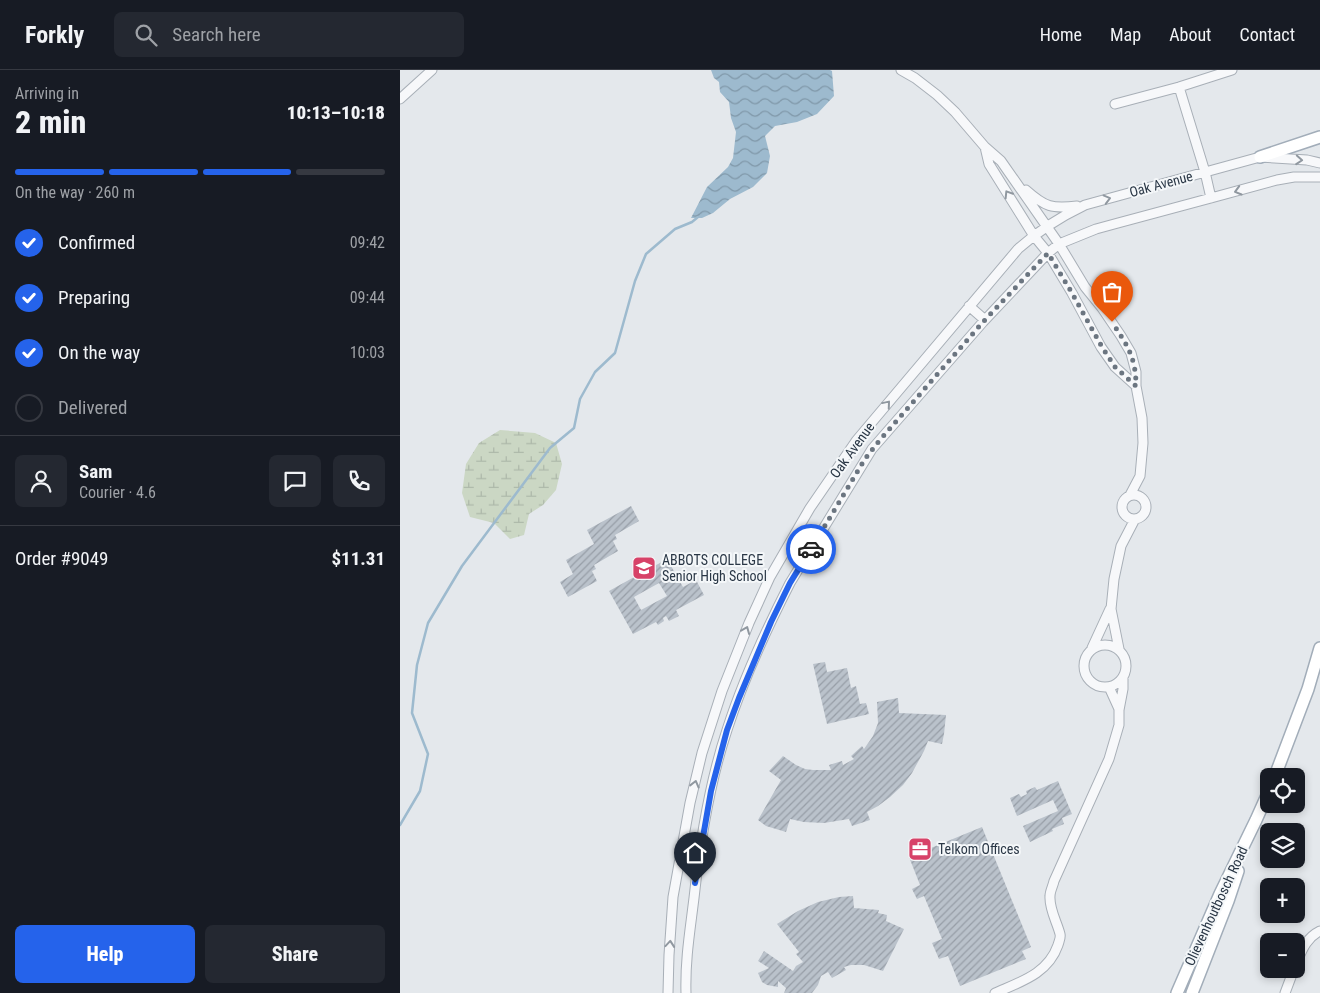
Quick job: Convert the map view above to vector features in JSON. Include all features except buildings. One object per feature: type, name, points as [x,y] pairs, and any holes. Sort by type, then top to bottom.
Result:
[{"type":"main road","points":[[1260,157],[1320,137]]},
{"type":"main road","points":[[1278,768],[1308,689],[1320,648]]},
{"type":"main road","name":"Olievenhoutbosch Road","points":[[1176,993],[1260,811]]},
{"type":"main road","name":"Olievenhoutbosch Road","points":[[1192,993],[1228,901],[1256,820]]},
{"type":"main road","points":[[1185,993],[1228,901]]},
{"type":"street","points":[[400,99],[432,70]]},
{"type":"street","points":[[901,70],[915,78],[955,112],[1001,161],[1047,226],[1085,287],[1102,308],[1131,353],[1136,372],[1136,386],[1142,418],[1143,450],[1140,476],[1146,508],[1139,518],[1127,518],[1124,515]]},
{"type":"street","points":[[1115,104],[1179,87],[1232,70]]},
{"type":"street","points":[[1179,87],[1212,198]]},
{"type":"street","points":[[985,146],[989,164],[1034,236],[1048,253],[1102,347],[1115,367],[1136,386]]},
{"type":"street","name":"Oak Avenue","points":[[668,993],[674,897],[690,803],[702,753],[722,691],[749,623],[770,577],[805,517],[856,441],[1018,250],[1047,226],[1085,205],[1260,157],[1307,160],[1320,163]]},
{"type":"street","name":"Oak Avenue","points":[[686,993],[687,945],[697,867],[711,791],[727,730],[760,646],[790,583],[865,459],[985,320],[1048,253],[1059,244],[1096,229],[1277,180],[1320,177]]},
{"type":"street","points":[[1014,180],[1038,201],[1048,206],[1066,208],[1085,205]]},
{"type":"street","points":[[969,306],[985,320]]},
{"type":"street","points":[[1119,649],[1111,609],[1122,541],[1124,515],[1122,504],[1123,500],[1130,495],[1140,476]]},
{"type":"street","points":[[1130,495],[1138,495],[1144,500]]},
{"type":"street","points":[[1122,541],[1135,519]]},
{"type":"street","points":[[1111,609],[1084,660],[1085,675],[1090,681],[1102,687],[1116,684],[1123,677]]},
{"type":"street","points":[[995,993],[1029,979],[1036,974],[1050,961],[1061,937],[1051,905],[1050,894],[1109,759],[1118,728],[1119,710],[1124,689],[1123,677],[1126,661],[1123,654],[1119,649],[1106,644],[1092,648]]},
{"type":"street","points":[[1109,687],[1119,710]]},
{"type":"street","points":[[1305,944],[1307,940],[1320,931]]},
{"type":"street","points":[[1285,993],[1291,978]]},
{"type":"green space","points":[[500,430],[535,433],[556,443],[562,464],[556,490],[543,505],[529,514],[524,535],[510,539],[494,523],[470,517],[462,493],[466,464],[479,443]]},
{"type":"water","points":[[711,70],[830,70],[832,71],[834,96],[817,114],[797,122],[775,126],[765,136],[770,156],[767,173],[753,187],[730,199],[713,213],[702,218],[691,218],[707,187],[728,167],[733,158],[736,132],[731,118],[729,102],[720,92],[719,82],[714,78]]},
{"type":"waterway","points":[[400,825],[420,791],[428,754],[412,713],[417,665],[428,623],[462,566],[550,448],[574,428],[580,399],[595,372],[615,353],[635,281],[646,254],[675,229],[692,222],[698,217]]},
{"type":"way so far","points":[[811,549],[865,459],[879,441],[983,322],[1048,253],[1115,367],[1136,386],[1136,372],[1131,353],[1112,322]]},
{"type":"place","name":"ABBOTS COLLEGE Senior High School","points":[[644,568]]},
{"type":"place","name":"Telkom Offices","points":[[920,849]]},
{"type":"route","points":[[695,883],[711,791],[727,730],[782,596],[811,549]]}]
